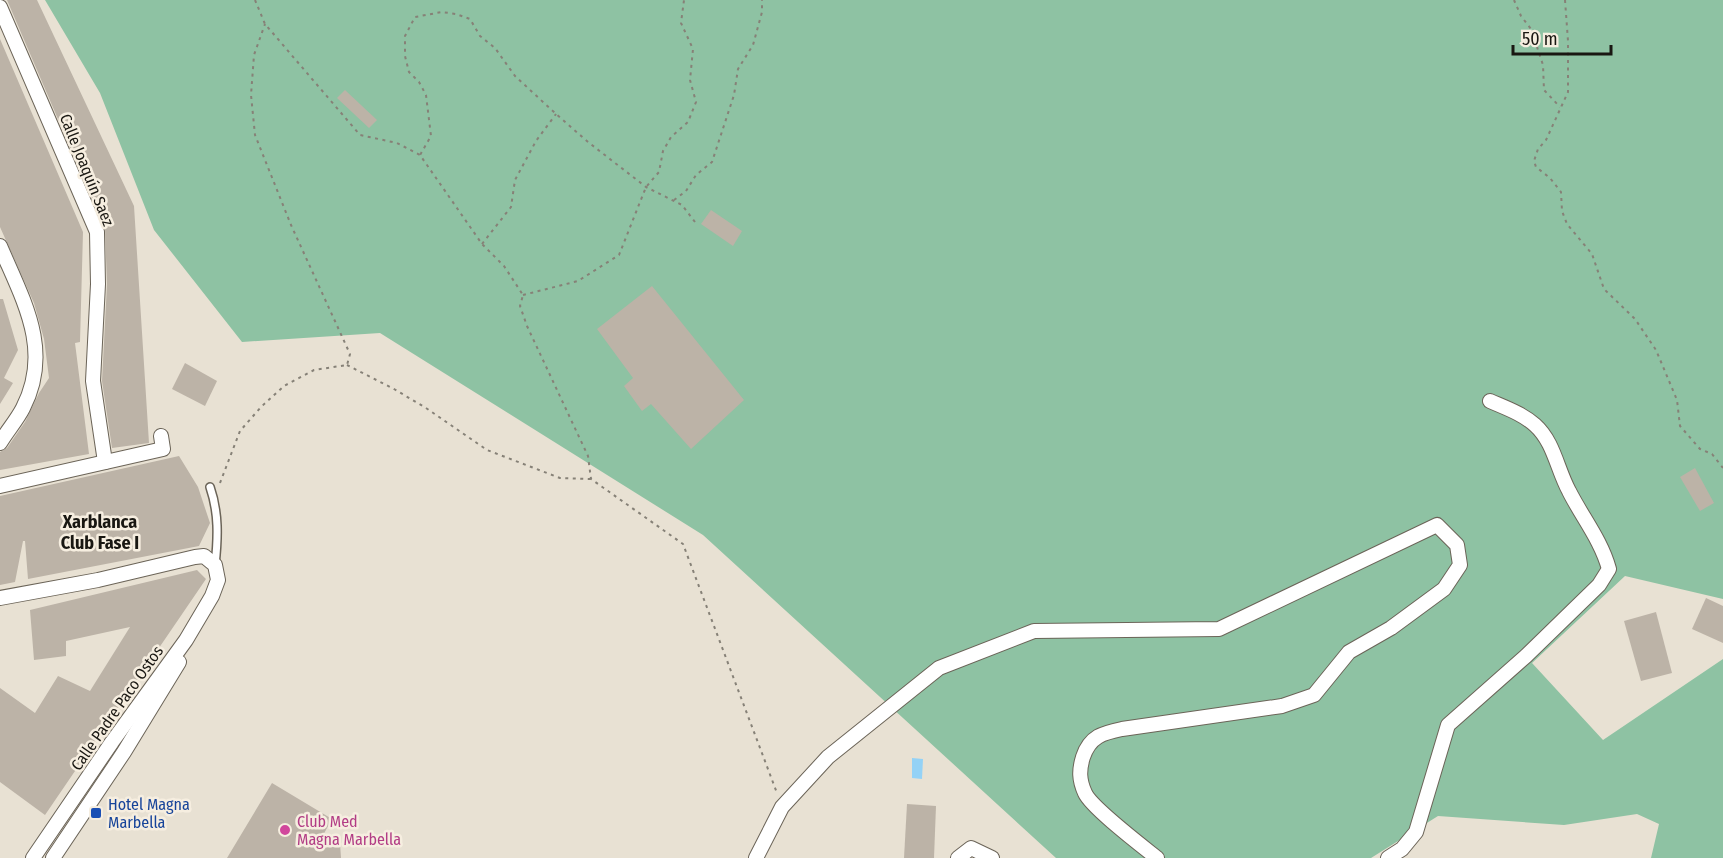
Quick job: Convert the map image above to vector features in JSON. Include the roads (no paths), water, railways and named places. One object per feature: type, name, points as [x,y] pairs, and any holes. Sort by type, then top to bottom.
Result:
[{"type":"street","name":"Calle Joaquín Saez","points":[[0,7],[97,232],[98,284],[93,381],[105,462]]},
{"type":"street","points":[[0,246],[29,315],[35,337],[36,363],[32,387],[23,409],[5,424],[0,443]]},
{"type":"street","points":[[1388,858],[1402,849],[1416,832],[1448,725],[1526,656],[1599,585],[1609,569],[1604,552],[1568,489],[1551,446],[1536,426],[1517,413],[1490,401]]},
{"type":"street","points":[[0,486],[163,449],[161,436]]},
{"type":"street","points":[[756,858],[782,807],[828,757],[939,668],[1034,631],[1219,628],[1437,525],[1457,545],[1460,565],[1444,589],[1391,628],[1349,652],[1314,695],[1282,706],[1122,729],[1098,735],[1085,751],[1078,772],[1086,795],[1157,858]]},
{"type":"street","points":[[0,598],[98,580],[204,556],[210,559],[218,572],[216,589],[186,640]]},
{"type":"street","name":"Calle Padre Paco Ostos","points":[[33,858],[112,742],[186,640]]},
{"type":"street","name":"Calle Padre Paco Ostos","points":[[52,858],[124,752],[177,667],[186,640]]},
{"type":"street","points":[[958,858],[971,848],[992,858]]},
{"type":"lane","points":[[210,487],[214,500],[218,539],[215,565]]},
{"type":"water","points":[[912,758],[923,759],[922,779],[912,778]]},
{"type":"place","name":"Hotel Magna Marbella","points":[[96,813]]},
{"type":"place","name":"Club Med Magna Marbella","points":[[285,830]]},
{"type":"district","name":"Xarblanca Club Fase I","points":[[100,532]]}]
